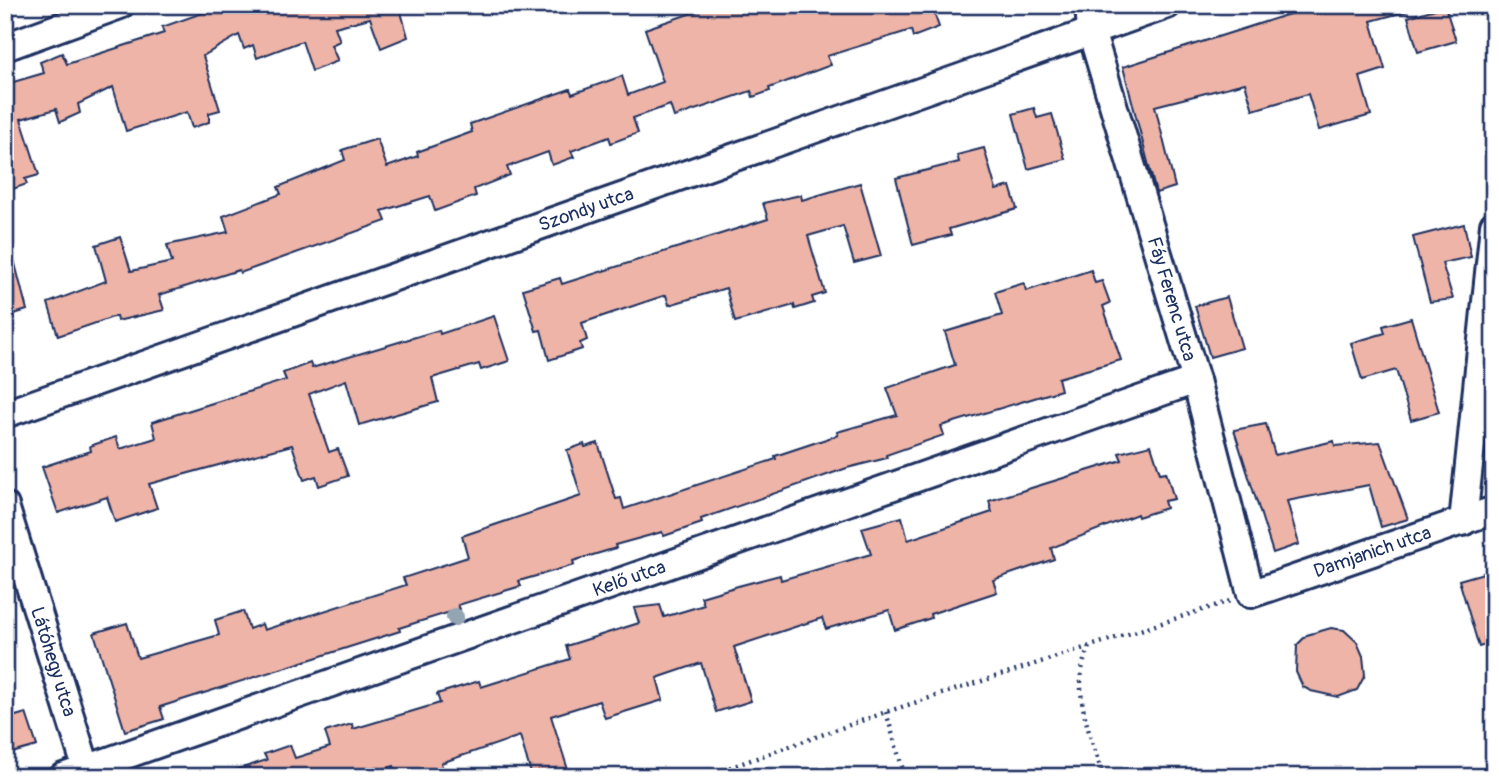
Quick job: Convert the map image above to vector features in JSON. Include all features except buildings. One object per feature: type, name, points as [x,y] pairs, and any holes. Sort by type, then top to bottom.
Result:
[{"type":"street","points":[[5,47],[121,5]]},
{"type":"street","name":"Szondy utca","points":[[5,415],[1090,18],[1167,5]]},
{"type":"street","name":"Fáy Ferenc utca","points":[[1090,18],[1196,380],[1251,594]]},
{"type":"street","points":[[1463,522],[1494,225]]},
{"type":"street","name":"Kelő utca","points":[[80,774],[1196,380]]},
{"type":"street","name":"Látóhegy utca","points":[[5,506],[80,774]]},
{"type":"street","name":"Damjanich utca","points":[[1251,594],[1494,510]]},
{"type":"path","points":[[703,777],[886,712],[1251,594]]},
{"type":"path","points":[[1089,646],[1080,666],[1081,701],[1103,777]]},
{"type":"path","points":[[886,712],[905,777]]}]
